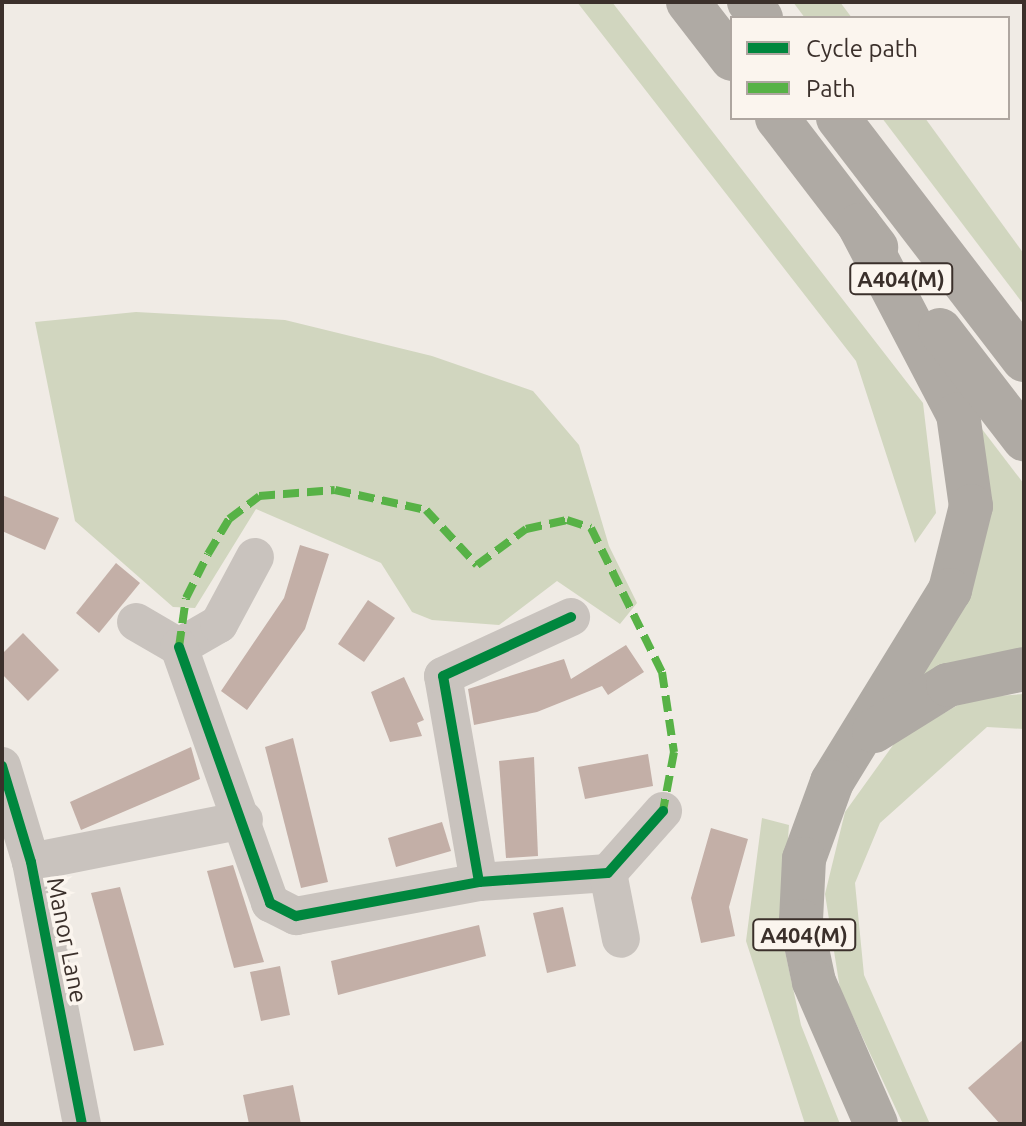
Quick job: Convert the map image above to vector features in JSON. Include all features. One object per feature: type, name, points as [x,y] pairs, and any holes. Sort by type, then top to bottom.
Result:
[{"type":"highway","points":[[688,2],[730,56]]},
{"type":"highway","name":"A404(M)","points":[[779,120],[1024,439]]},
{"type":"highway","name":"A404(M)","points":[[840,120],[1024,360]]},
{"type":"highway","name":"A404(M)","points":[[859,225],[947,387],[966,444],[971,506],[950,590],[857,745],[811,830],[801,921],[825,1014],[876,1124]]},
{"type":"highway","name":"A404(M)","points":[[857,745],[948,685],[1024,669]]},
{"type":"street","points":[[179,647],[219,624],[255,557]]},
{"type":"street","points":[[479,882],[443,676],[571,617]]},
{"type":"street","points":[[136,622],[179,647],[244,820],[270,903],[296,916],[479,882],[608,873],[663,811]]},
{"type":"street","name":"Manor Lane","points":[[2,766],[31,862],[82,1124]]},
{"type":"street","points":[[31,862],[244,820]]},
{"type":"street","points":[[608,873],[621,939]]},
{"type":"green space","points":[[577,2],[612,2],[923,403],[936,513],[915,543],[856,361]]},
{"type":"green space","points":[[793,2],[840,2],[850,16],[804,16]]},
{"type":"green space","points":[[884,120],[926,120],[1024,254],[1024,305]]},
{"type":"green space","points":[[136,312],[285,320],[432,356],[533,391],[579,445],[609,546],[637,603],[620,624],[557,581],[499,625],[432,620],[412,612],[381,563],[256,509],[195,608],[173,607],[75,521],[35,322]]},
{"type":"green space","points":[[972,416],[1024,484],[1024,655],[914,688]]},
{"type":"green space","points":[[1024,694],[1024,729],[987,727],[880,823],[855,883],[864,975],[930,1124],[903,1124],[840,989],[825,894],[845,812],[896,741],[970,698]]},
{"type":"green space","points":[[762,818],[789,825],[781,933],[801,1025],[840,1124],[805,1124],[746,941]]},
{"type":"building","points":[[2,495],[59,518],[45,550],[2,531]]},
{"type":"building","points":[[300,545],[329,554],[305,629],[247,710],[221,691],[284,598]]},
{"type":"building","points":[[116,563],[140,583],[99,633],[76,613]]},
{"type":"building","points":[[368,600],[395,618],[364,662],[338,644]]},
{"type":"building","points":[[23,633],[59,670],[28,701],[2,674],[2,654]]},
{"type":"building","points":[[626,645],[644,672],[608,695],[602,686],[537,712],[474,725],[468,689],[564,659],[571,679]]},
{"type":"building","points":[[404,677],[424,720],[417,723],[422,736],[390,742],[371,692]]},
{"type":"building","points":[[293,738],[328,882],[301,888],[265,747]]},
{"type":"building","points":[[191,747],[200,779],[81,830],[70,802]]},
{"type":"building","points":[[648,754],[653,786],[585,799],[578,767]]},
{"type":"building","points":[[534,757],[538,856],[506,858],[499,761]]},
{"type":"building","points":[[442,822],[451,851],[396,867],[388,838]]},
{"type":"building","points":[[711,828],[748,839],[729,907],[735,936],[701,943],[691,898]]},
{"type":"building","points":[[233,865],[264,962],[234,968],[207,871]]},
{"type":"building","points":[[120,887],[164,1045],[134,1051],[91,893]]},
{"type":"building","points":[[563,907],[576,966],[547,973],[533,913]]},
{"type":"building","points":[[479,925],[486,956],[338,995],[331,961]]},
{"type":"building","points":[[280,966],[290,1015],[261,1021],[250,972]]},
{"type":"building","points":[[1024,1039],[1024,1124],[1000,1124],[968,1088]]},
{"type":"building","points":[[293,1085],[301,1124],[249,1124],[243,1095]]},
{"type":"marked path","points":[[179,647],[186,598],[208,554],[229,519],[259,496],[335,490],[426,510],[477,565],[526,529],[567,520],[591,528],[662,672],[674,752],[663,811]]},
{"type":"cycle path","points":[[479,882],[443,676],[571,617]]},
{"type":"cycle path","points":[[179,647],[270,903],[296,916],[479,882],[608,873],[663,811]]},
{"type":"cycle path","points":[[2,766],[31,862],[82,1124]]}]
